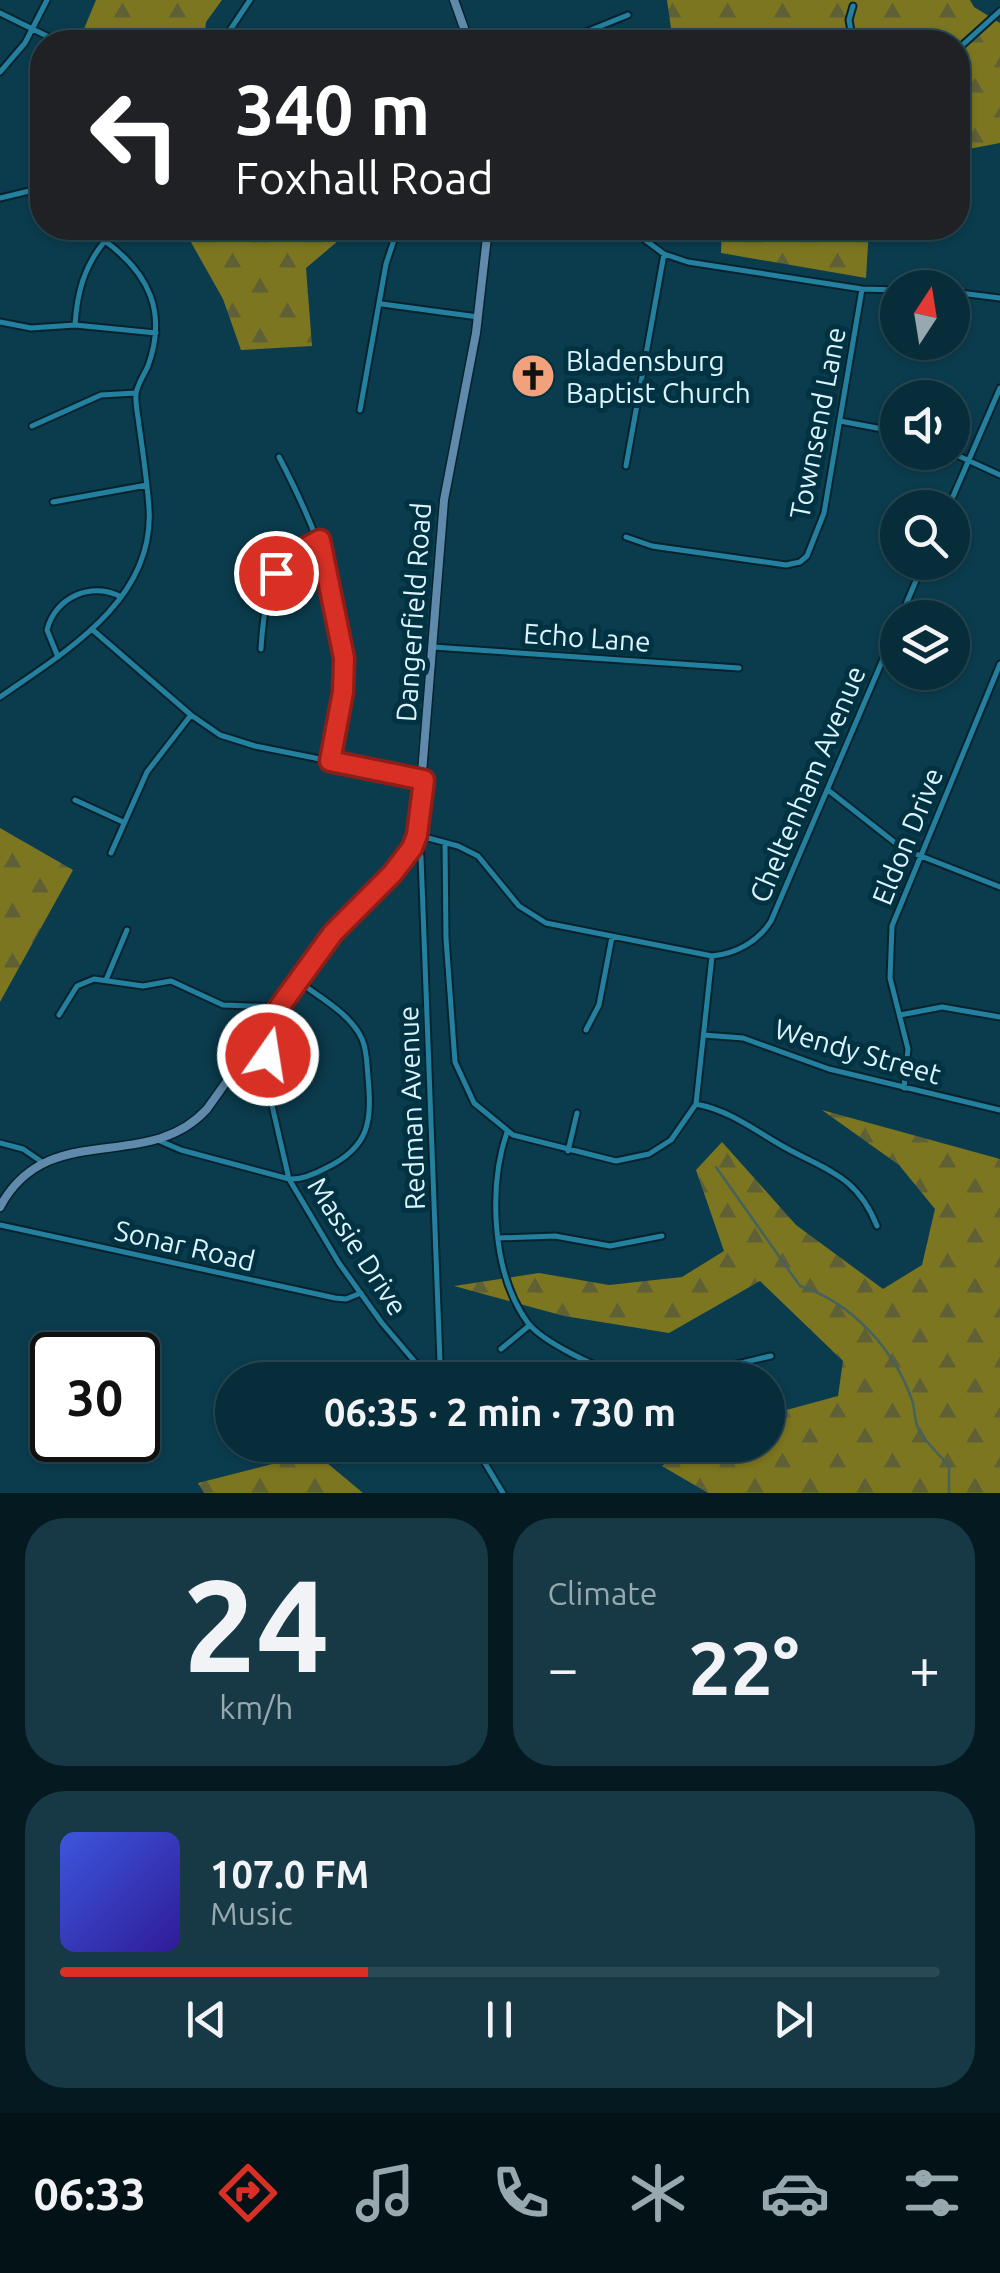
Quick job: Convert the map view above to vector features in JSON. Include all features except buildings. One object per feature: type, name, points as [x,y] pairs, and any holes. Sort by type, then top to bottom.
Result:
[{"type":"street","points":[[33,28],[46,0]]},
{"type":"street","points":[[230,30],[250,0]]},
{"type":"street","points":[[454,0],[465,30]]},
{"type":"street","points":[[851,30],[853,6]]},
{"type":"street","points":[[970,40],[1000,11]]},
{"type":"street","points":[[0,13],[37,30]]},
{"type":"street","points":[[592,30],[628,16]]},
{"type":"street","points":[[0,72],[30,33]]},
{"type":"street","points":[[0,198],[30,191]]},
{"type":"street","points":[[360,410],[386,264],[394,240]]},
{"type":"street","name":"Dangerfield Road","points":[[0,1207],[18,1179],[42,1162],[84,1150],[160,1140],[182,1132],[199,1118],[338,928],[402,862],[417,835],[444,500],[478,316],[487,240]]},
{"type":"street","points":[[645,240],[664,254],[716,268],[880,290]]},
{"type":"street","points":[[0,697],[94,631],[121,597],[144,554],[149,515],[136,393],[158,334],[147,283],[105,241],[78,289],[74,325]]},
{"type":"street","points":[[626,466],[664,254]]},
{"type":"street","name":"Townsend Lane","points":[[626,537],[652,546],[786,565],[800,562],[812,548],[824,513],[862,290]]},
{"type":"street","points":[[970,294],[1000,298]]},
{"type":"street","points":[[381,304],[478,316]]},
{"type":"street","points":[[0,322],[31,328],[74,325],[158,334]]},
{"type":"street","points":[[970,458],[1000,388]]},
{"type":"street","points":[[32,426],[101,395],[136,393]]},
{"type":"street","points":[[840,420],[880,428]]},
{"type":"street","points":[[279,458],[320,540],[344,658],[343,692],[330,761]]},
{"type":"street","points":[[970,460],[1000,474]]},
{"type":"street","points":[[53,502],[147,486]]},
{"type":"street","points":[[261,649],[270,584],[288,559],[320,540]]},
{"type":"street","points":[[58,657],[47,630],[57,610],[87,590],[104,590],[121,597]]},
{"type":"street","points":[[94,631],[191,715],[230,740],[424,780]]},
{"type":"street","name":"Echo Lane","points":[[433,647],[740,668]]},
{"type":"street","name":"Eldon Drive","points":[[904,1088],[908,1049],[890,978],[889,941],[894,918],[1000,664]]},
{"type":"street","name":"Cheltenham Avenue","points":[[712,956],[737,950],[766,928],[880,666]]},
{"type":"street","points":[[111,853],[146,772],[191,715]]},
{"type":"street","points":[[828,790],[892,842],[1000,887]]},
{"type":"street","points":[[75,800],[123,822]]},
{"type":"street","points":[[417,835],[458,846],[484,860],[508,894],[532,916],[560,927],[712,956],[696,1104],[678,1133],[649,1154],[616,1162],[507,1132],[474,1102],[455,1062],[446,938],[445,843]]},
{"type":"street","name":"Redman Avenue","points":[[417,835],[421,857],[440,1362]]},
{"type":"street","points":[[106,980],[127,930]]},
{"type":"street","points":[[586,1030],[600,1005],[612,937]]},
{"type":"street","points":[[59,1015],[71,992],[89,979],[142,986],[171,981],[223,1004],[280,1006]]},
{"type":"street","points":[[160,1140],[181,1150],[289,1179],[324,1170],[352,1153],[370,1114],[362,1038],[344,1016],[298,981]]},
{"type":"street","points":[[900,1015],[942,1007],[1000,1017]]},
{"type":"street","name":"Massie Drive","points":[[268,1025],[271,1101],[289,1179],[360,1293],[415,1362]]},
{"type":"street","name":"Wendy Street","points":[[704,1035],[743,1038],[829,1069],[1000,1110]]},
{"type":"street","points":[[696,1104],[729,1113],[789,1150],[832,1170],[856,1190],[877,1226]]},
{"type":"street","points":[[568,1151],[577,1113]]},
{"type":"street","points":[[507,1132],[496,1174],[500,1257],[508,1284],[530,1325],[574,1356],[622,1374],[692,1372],[771,1356]]},
{"type":"street","points":[[0,1143],[24,1149],[42,1162]]},
{"type":"street","name":"Sonar Road","points":[[0,1224],[336,1298],[346,1299],[360,1293]]},
{"type":"street","points":[[499,1238],[555,1236],[610,1246],[662,1236]]},
{"type":"street","points":[[501,1349],[530,1325]]},
{"type":"street","points":[[483,1462],[503,1493]]},
{"type":"green space","points":[[96,0],[222,0],[206,22],[205,30],[84,30]]},
{"type":"green space","points":[[667,0],[970,0],[974,7],[1000,23],[1000,143],[970,149],[970,30],[671,30]]},
{"type":"green space","points":[[190,240],[338,240],[306,268],[312,346],[241,350],[223,299]]},
{"type":"green space","points":[[722,240],[868,240],[866,278],[721,253]]},
{"type":"green space","points":[[0,828],[73,870],[0,1002]]},
{"type":"green space","points":[[822,1110],[1000,1159],[1000,1493],[708,1493],[662,1466],[668,1462],[785,1462],[785,1410],[838,1396],[843,1361],[760,1281],[669,1333],[564,1316],[454,1286],[539,1273],[609,1285],[682,1277],[724,1251],[696,1170],[722,1142],[796,1225],[883,1289],[922,1265],[935,1209],[899,1165]]},
{"type":"green space","points":[[280,1462],[326,1462],[363,1493],[204,1493],[198,1483]]},
{"type":"waterway","points":[[716,1167],[800,1286],[836,1303],[882,1346],[904,1381],[919,1430],[949,1466],[949,1493]]},
{"type":"place","name":"Bladensburg Baptist Church","points":[[533,376]]},
{"type":"route","points":[[268,1055],[268,1025],[280,1006],[333,933],[392,874],[412,848],[424,780],[330,761],[343,692],[344,658],[320,540],[296,553],[276,573]]}]
